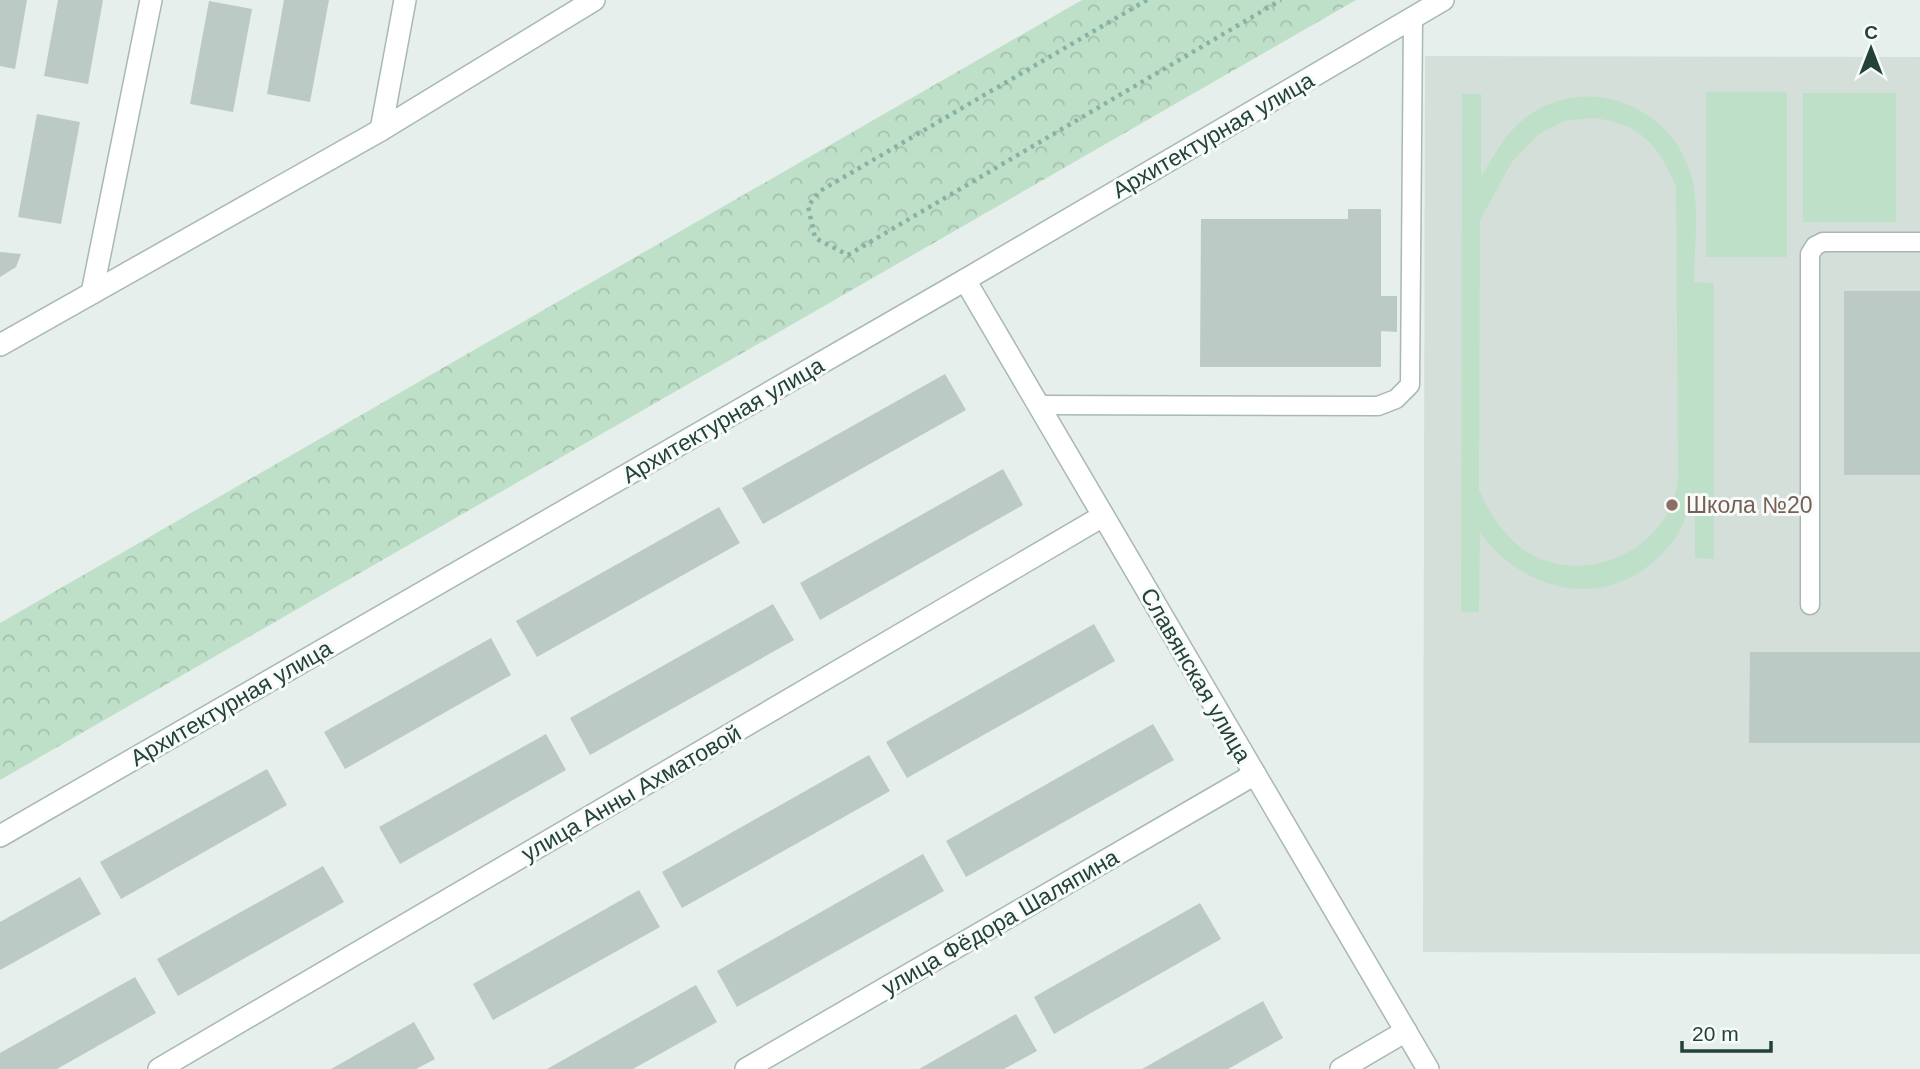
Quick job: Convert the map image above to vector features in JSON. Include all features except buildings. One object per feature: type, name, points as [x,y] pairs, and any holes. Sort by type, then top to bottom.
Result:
[{"type":"street","points":[[92,293],[152,0]]},
{"type":"street","points":[[381,130],[405,0]]},
{"type":"street","points":[[0,345],[381,130],[594,0]]},
{"type":"street","name":"Архитектурная улица","points":[[0,836],[965,280],[1443,0]]},
{"type":"street","name":"Славянская улица","points":[[965,280],[1428,1069]]},
{"type":"street","name":"улица Анны Ахматовой","points":[[159,1069],[1104,516]]},
{"type":"street","name":"улица Фёдора Шаляпина","points":[[746,1069],[1255,774]]},
{"type":"street","points":[[1341,1069],[1406,1031]]},
{"type":"lane","points":[[1038,405],[1378,406],[1396,399],[1410,385],[1413,18]]},
{"type":"lane","points":[[1811,605],[1811,254],[1815,246],[1823,242],[1920,242]]},
{"type":"path","points":[[1147,0],[820,191],[808,206],[815,238],[848,255],[1281,0]]},
{"type":"shaded area","name":"Школа №20","points":[[1425,56],[1920,57],[1920,954],[1423,952]]},
{"type":"green space","points":[[1082,0],[1356,0],[0,780],[0,623]]},
{"type":"green space","points":[[1706,92],[1787,92],[1787,257],[1706,257]]},
{"type":"green space","points":[[1803,93],[1896,93],[1896,222],[1803,222]]},
{"type":"green space","points":[[1462,94],[1481,94],[1481,177],[1514,128],[1529,115],[1552,103],[1576,97],[1600,97],[1623,103],[1645,113],[1664,129],[1679,148],[1690,171],[1695,197],[1694,282],[1714,283],[1714,559],[1695,558],[1695,492],[1677,535],[1651,564],[1627,579],[1601,588],[1575,589],[1549,584],[1524,572],[1500,555],[1480,533],[1479,612],[1461,612]],"holes":[[[1593,118],[1623,125],[1646,139],[1662,159],[1676,187],[1678,479],[1672,503],[1661,524],[1645,541],[1625,554],[1580,566],[1556,563],[1524,550],[1494,518],[1479,490],[1480,220],[1512,162],[1539,134],[1564,121]]]},
{"type":"place","name":"Школа №20","points":[[1672,505]]}]
